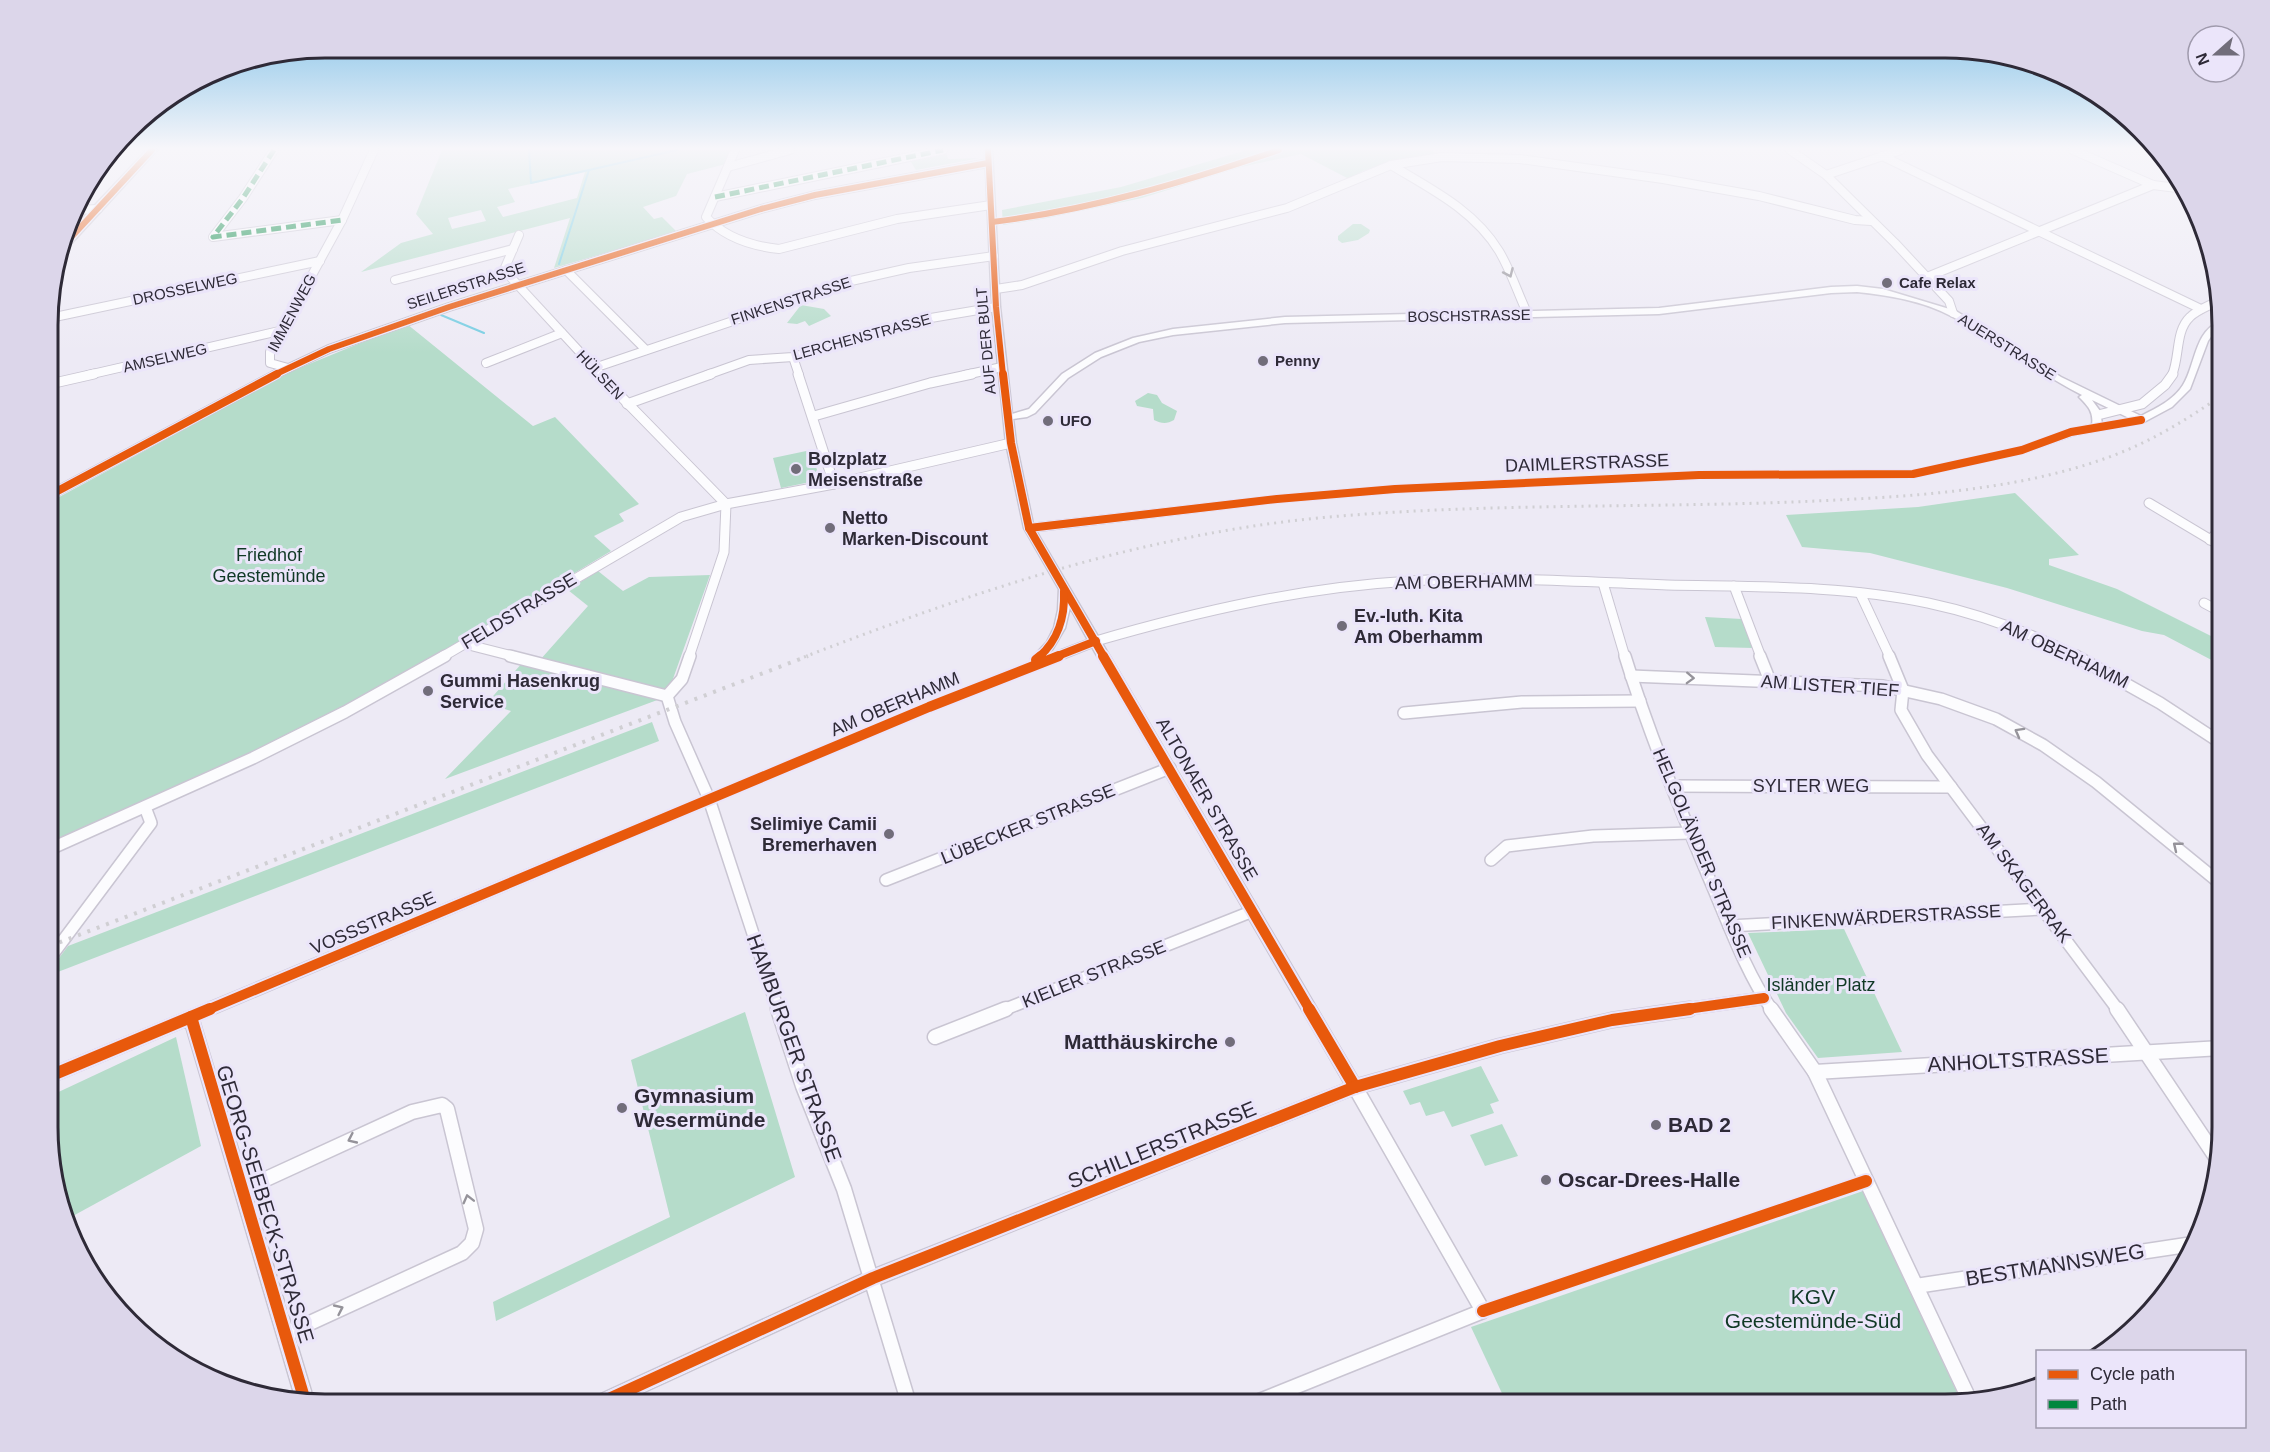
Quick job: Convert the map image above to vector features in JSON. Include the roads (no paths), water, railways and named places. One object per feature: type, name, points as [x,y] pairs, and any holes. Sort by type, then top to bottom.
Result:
[{"type":"main road","points":[[76,233],[90,218]]},
{"type":"street","points":[[228,218],[213,237],[342,220]]},
{"type":"street","points":[[707,218],[711,224],[764,248],[779,249],[906,218]]},
{"type":"street","name":"SEILERSTRASSE","points":[[58,487],[288,368],[375,332],[733,218]]},
{"type":"street","name":"AUF DER BULT","points":[[992,218],[996,307],[1011,443],[1029,528]]},
{"type":"street","points":[[996,289],[1027,285],[1052,273],[1101,257],[1250,218]]},
{"type":"street","points":[[1471,218],[1481,226],[1499,251],[1528,315]]},
{"type":"street","points":[[1847,218],[1871,221]]},
{"type":"street","name":"AUERSTRASSE","points":[[1868,218],[1949,300],[1953,313],[2058,379],[2141,420]]},
{"type":"street","points":[[2011,218],[2201,309]]},
{"type":"street","points":[[1927,277],[2072,218]]},
{"type":"street","name":"IMMENWEG","points":[[288,368],[270,363],[268,358],[279,331],[342,220]]},
{"type":"street","name":"HÜLSEN","points":[[519,236],[504,270],[725,509]]},
{"type":"street","points":[[395,280],[513,249]]},
{"type":"street","name":"FINKENSTRASSE","points":[[594,368],[851,281],[909,268],[994,256]]},
{"type":"street","name":"DROSSELWEG","points":[[59,316],[320,261]]},
{"type":"street","points":[[566,270],[646,350]]},
{"type":"street","name":"BOSCHSTRASSE","points":[[1008,417],[1024,416],[1032,411],[1065,376],[1098,355],[1154,335],[1219,325],[1285,320],[1669,310],[1831,290],[1857,289],[1902,297],[1953,313]]},
{"type":"street","points":[[2098,415],[2106,411],[2139,405],[2164,386],[2175,374],[2183,328],[2187,320],[2211,305]]},
{"type":"street","name":"LERCHENSTRASSE","points":[[627,404],[749,360],[793,357],[919,320],[996,307]]},
{"type":"street","name":"DAIMLERSTRASSE","points":[[1029,528],[1286,498],[1395,489],[1699,475],[1913,474],[2022,450],[2071,432],[2141,420],[2169,405],[2187,387],[2204,341],[2212,329]]},
{"type":"street","name":"AMSELWEG","points":[[58,382],[279,331]]},
{"type":"street","points":[[486,363],[562,333]]},
{"type":"street","points":[[793,357],[814,416],[834,484]]},
{"type":"street","points":[[814,416],[930,383],[1002,367]]},
{"type":"street","points":[[2058,379],[2094,405],[2098,415],[2096,428]]},
{"type":"street","name":"FELDSTRASSE","points":[[58,845],[253,758],[345,712],[465,644],[661,526],[681,517],[725,509],[750,501],[1011,443]]},
{"type":"street","points":[[2150,503],[2210,540]]},
{"type":"street","points":[[465,644],[663,695],[682,679],[724,552],[725,509]]},
{"type":"street","name":"ALTONAER STRASSE","points":[[1029,528],[1483,1311],[1277,1394]]},
{"type":"street","name":"AM OBERHAMM","points":[[709,799],[1096,641],[1165,620],[1309,591],[1412,581],[1527,580],[1734,586],[1860,593],[1958,610],[2038,638],[2134,687],[2212,737]]},
{"type":"street","name":"HELGOLÄNDER STRASSE","points":[[1603,583],[1631,676],[1690,833],[1729,926],[1764,998],[1815,1072],[1966,1393]]},
{"type":"street","points":[[1734,586],[1770,681]]},
{"type":"street","points":[[1028,667],[1046,652],[1057,637],[1065,609],[1064,588]]},
{"type":"street","name":"AM SKAGERRAK","points":[[1860,593],[1903,690],[1901,710],[1927,755],[2108,996],[2210,1149]]},
{"type":"street","points":[[2204,603],[2212,607]]},
{"type":"street","name":"AM LISTER TIEF","points":[[1631,676],[1883,686],[1941,699],[1995,719],[2043,745],[2096,782],[2212,877]]},
{"type":"street","name":"HAMBURGER STRASSE","points":[[663,695],[709,799],[803,1086],[844,1189],[873,1278],[906,1394]]},
{"type":"street","points":[[1404,713],[1455,706],[1558,700],[1641,702]]},
{"type":"street","name":"LÜBECKER STRASSE","points":[[886,880],[1170,768]]},
{"type":"street","name":"SYLTER WEG","points":[[1672,786],[1951,787]]},
{"type":"street","name":"VOSSSTRASSE","points":[[58,1073],[709,799]]},
{"type":"street","points":[[58,947],[151,823],[145,807]]},
{"type":"street","points":[[1491,860],[1507,846],[1593,836],[1690,833]]},
{"type":"street","name":"FINKENWÄRDERSTRASSE","points":[[1729,926],[2043,909]]},
{"type":"street","name":"KIELER STRASSE","points":[[935,1037],[1253,911]]},
{"type":"street","name":"SCHILLERSTRASSE","points":[[620,1394],[873,1278],[1355,1088],[1500,1046],[1604,1022],[1764,998]]},
{"type":"street","name":"GEORG-SEEBECK-STRASSE","points":[[191,1017],[303,1392]]},
{"type":"street","name":"ANHOLTSTRASSE","points":[[1815,1072],[2212,1049]]},
{"type":"street","points":[[242,1190],[412,1112],[434,1105],[442,1105],[447,1109],[476,1229],[472,1243],[462,1252],[286,1334]]},
{"type":"street","name":"BESTMANNSWEG","points":[[1916,1286],[2184,1245]]},
{"type":"waterway","points":[[559,264],[574,218]]},
{"type":"waterway","points":[[441,315],[484,333]]},
{"type":"railway","points":[[804,657],[930,610],[1056,570],[1185,538],[1251,526],[1318,518],[1437,510],[1794,502],[1955,491],[2035,478],[2112,456],[2141,444],[2212,402]]},
{"type":"railway","points":[[58,943],[808,656]]},
{"type":"place","name":"Cafe Relax","points":[[1887,283]]},
{"type":"place","name":"Penny","points":[[1263,361]]},
{"type":"place","name":"UFO","points":[[1048,421]]},
{"type":"place","name":"Bolzplatz Meisenstraße","points":[[796,469]]},
{"type":"place","name":"Netto Marken-Discount","points":[[830,528]]},
{"type":"place","name":"Ev.-luth. Kita Am Oberhamm","points":[[1342,626]]},
{"type":"place","name":"Gummi Hasenkrug Service","points":[[428,691]]},
{"type":"place","name":"Selimiye Camii Bremerhaven","points":[[889,834]]},
{"type":"place","name":"Matthäuskirche","points":[[1230,1042]]},
{"type":"place","name":"Gymnasium Wesermünde","points":[[622,1108]]},
{"type":"place","name":"BAD 2","points":[[1656,1125]]},
{"type":"place","name":"Oscar-Drees-Halle","points":[[1546,1180]]},
{"type":"park label","name":"Friedhof Geestemünde","points":[[269,565]]},
{"type":"park label","name":"Isländer Platz","points":[[1821,985]]},
{"type":"park label","name":"KGV Geestemünde-Süd","points":[[1813,1309]]}]
